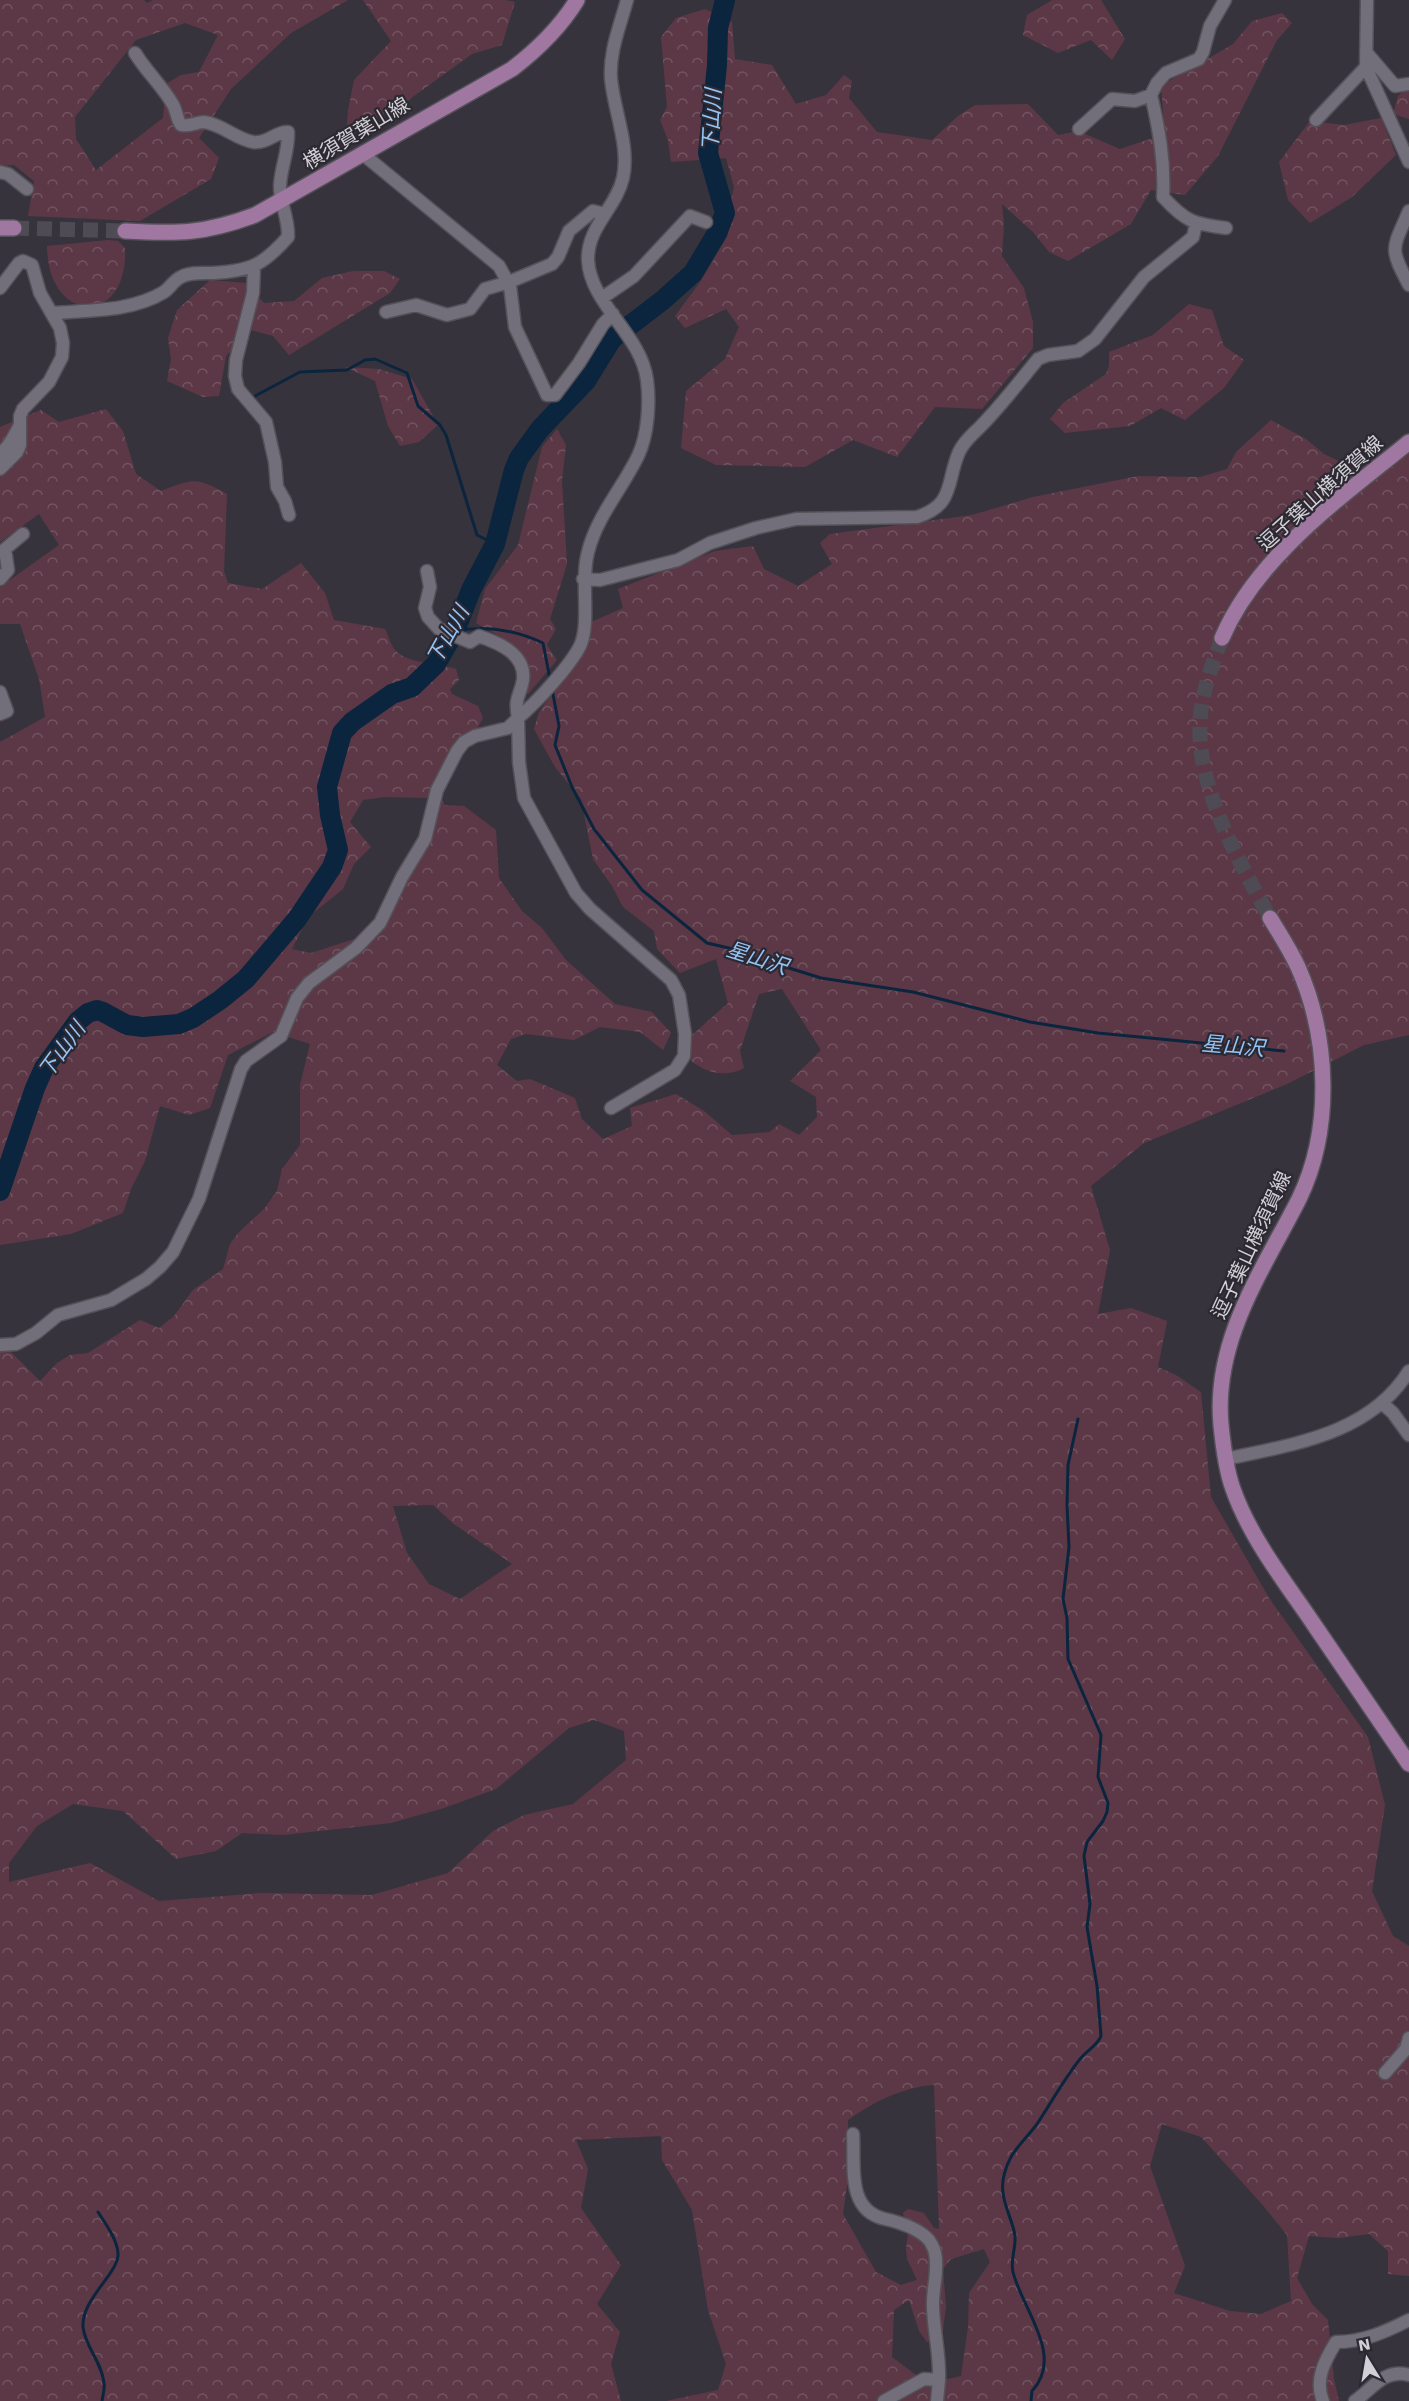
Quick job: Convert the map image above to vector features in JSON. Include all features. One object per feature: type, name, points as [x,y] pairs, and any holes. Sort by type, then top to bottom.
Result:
[{"type":"main road","name":"横須賀葉山線","points":[[125,231],[168,234],[207,230],[255,215],[512,69],[559,28],[578,0]]},
{"type":"main road","name":"逗子葉山横須賀線","points":[[1222,638],[1230,618],[1251,587],[1289,544],[1409,442]]},
{"type":"main road","name":"逗子葉山横須賀線","points":[[1270,918],[1298,967],[1312,1007],[1322,1058],[1322,1099],[1313,1161],[1300,1196],[1242,1305],[1229,1343],[1221,1383],[1221,1423],[1226,1459],[1232,1488],[1265,1552],[1409,1764]]},
{"type":"street","points":[[0,1345],[16,1344],[36,1333],[58,1315],[111,1300],[146,1279],[173,1252],[199,1199],[241,1069],[246,1061],[281,1036],[297,998],[309,983],[356,948],[380,923],[402,877],[425,839],[437,790],[464,742],[475,736],[508,728],[566,666],[581,644],[584,630],[583,579],[588,551],[599,520],[633,466],[643,442],[648,399],[647,379],[639,353],[602,298],[590,275],[588,251],[592,236],[616,197],[624,174],[623,143],[613,95],[611,61],[627,0]]},
{"type":"street","points":[[1225,0],[1210,26],[1199,59],[1166,73],[1157,82],[1151,95],[1161,135],[1165,175],[1163,197],[1175,210],[1196,224],[1226,228]]},
{"type":"street","points":[[1367,0],[1366,67],[1409,162]]},
{"type":"street","points":[[1366,52],[1395,86],[1409,84]]},
{"type":"street","points":[[52,313],[132,305],[165,291],[180,277],[254,267],[268,259],[288,237],[288,221],[280,186],[288,132],[265,142],[251,142],[222,127],[202,122],[188,126],[181,125],[176,119],[174,105],[146,71],[135,53]]},
{"type":"street","points":[[1316,120],[1366,67]]},
{"type":"street","points":[[1079,129],[1112,99],[1135,101],[1151,95]]},
{"type":"street","points":[[364,154],[499,266],[508,282],[515,327],[547,395],[555,395],[603,324],[615,316]]},
{"type":"street","points":[[0,172],[8,174],[27,189]]},
{"type":"street","points":[[386,312],[416,305],[447,315],[470,309],[485,289],[552,264],[558,257],[569,231],[593,211],[605,214]]},
{"type":"street","points":[[1409,211],[1395,245],[1394,257],[1409,285]]},
{"type":"street","points":[[602,298],[634,276],[690,216],[706,222]]},
{"type":"street","points":[[583,579],[600,580],[678,560],[710,543],[756,528],[796,519],[917,517],[933,512],[948,494],[959,452],[968,437],[980,427],[1038,359],[1048,355],[1078,351],[1095,339],[1144,277],[1193,237],[1196,224]]},
{"type":"street","points":[[0,288],[19,263],[23,261],[32,265],[40,293],[60,328],[63,343],[62,357],[49,382],[23,409],[20,416],[20,445],[17,452],[0,468]]},
{"type":"street","points":[[254,267],[253,293],[238,350],[235,376],[238,389],[266,422],[275,462],[277,487],[285,501],[289,515]]},
{"type":"street","points":[[0,455],[20,426]]},
{"type":"street","points":[[0,579],[8,570],[5,549],[23,534]]},
{"type":"street","points":[[427,571],[430,587],[425,608],[428,617],[439,629],[470,642],[479,636],[503,644],[518,659],[523,679],[516,705],[522,714],[519,762],[524,798],[576,893],[590,909],[671,980],[679,995],[685,1035],[684,1056],[675,1070],[611,1108]]},
{"type":"street","points":[[0,692],[7,711],[0,714]]},
{"type":"street","points":[[1226,1459],[1306,1442],[1336,1432],[1382,1404],[1409,1371]]},
{"type":"street","points":[[1382,1404],[1393,1413],[1409,1435]]},
{"type":"street","points":[[1385,2073],[1406,2049],[1409,2038]]},
{"type":"street","points":[[853,2134],[856,2194],[862,2207],[874,2216],[899,2222],[926,2237],[935,2251],[936,2272],[932,2307],[940,2358],[937,2401]]},
{"type":"street","points":[[1323,2401],[1320,2393],[1322,2365],[1336,2342],[1355,2342],[1383,2333],[1409,2320]]},
{"type":"street","points":[[1354,2401],[1378,2380],[1403,2373],[1409,2374]]},
{"type":"street","points":[[884,2401],[924,2379],[939,2380]]},
{"type":"green space","points":[[0,0],[144,0],[147,3],[153,0],[348,0],[291,33],[231,89],[199,138],[219,158],[211,179],[140,221],[28,216],[34,181],[14,165],[0,166]],"holes":[[[185,23],[218,35],[199,72],[181,75],[166,84],[163,118],[96,170],[76,139],[75,117],[136,40]]]},
{"type":"green space","points":[[363,0],[505,0],[515,2],[502,45],[472,54],[403,104],[346,136],[354,80],[391,41]]},
{"type":"green space","points":[[1052,0],[1101,0],[1125,39],[1112,60],[1091,40],[1058,53],[1023,35],[1027,15]]},
{"type":"green space","points":[[705,9],[732,22],[735,59],[772,65],[796,104],[826,95],[844,75],[852,81],[849,98],[877,132],[932,140],[958,116],[975,105],[1028,104],[1058,135],[1078,131],[1120,149],[1165,134],[1161,86],[1233,44],[1252,21],[1282,13],[1292,23],[1277,40],[1218,156],[1185,195],[1151,190],[1131,224],[1068,261],[1049,252],[1033,232],[1002,204],[1004,224],[1002,256],[1024,288],[1033,322],[1033,348],[982,409],[935,407],[897,457],[853,440],[805,467],[716,465],[681,448],[686,391],[725,359],[739,327],[726,309],[685,328],[675,316],[701,281],[728,235],[734,187],[726,158],[671,162],[668,140],[660,120],[667,107],[661,37],[676,18]]},
{"type":"green space","points":[[1409,87],[1409,119],[1393,114],[1398,96]]},
{"type":"green space","points":[[1381,118],[1396,155],[1352,197],[1310,223],[1288,200],[1279,162],[1310,121],[1344,125]]},
{"type":"green space","points":[[118,241],[125,248],[123,274],[115,292],[102,303],[88,306],[73,302],[60,291],[51,272],[47,246]]},
{"type":"green space","points":[[353,271],[384,271],[400,279],[390,293],[289,355],[273,336],[251,330],[226,356],[219,396],[203,397],[167,381],[171,359],[168,338],[177,310],[210,280],[246,283],[264,303],[294,301],[322,278]]},
{"type":"green space","points":[[1189,304],[1212,310],[1224,346],[1244,360],[1224,388],[1185,420],[1161,408],[1130,426],[1065,433],[1050,419],[1063,403],[1106,374],[1109,366],[1109,352],[1153,335]]},
{"type":"green space","points":[[345,367],[379,369],[412,379],[438,425],[419,442],[400,446],[388,426],[375,381]]},
{"type":"green space","points":[[106,409],[123,431],[136,474],[161,491],[195,481],[227,494],[224,571],[228,583],[262,589],[301,563],[325,593],[334,620],[385,629],[396,651],[401,655],[416,661],[456,669],[459,680],[450,689],[452,694],[478,706],[483,718],[478,727],[446,760],[433,786],[445,805],[464,806],[496,830],[499,878],[522,911],[542,928],[566,960],[615,1004],[652,1012],[671,1033],[663,1050],[640,1032],[600,1027],[574,1040],[526,1034],[511,1039],[497,1065],[517,1081],[530,1079],[575,1098],[582,1119],[603,1139],[632,1126],[630,1108],[676,1094],[704,1111],[732,1135],[770,1132],[779,1124],[799,1135],[817,1117],[816,1097],[790,1081],[821,1050],[782,989],[759,994],[740,1051],[744,1068],[730,1073],[716,1073],[703,1069],[691,1061],[692,1035],[728,1003],[716,959],[680,973],[657,949],[654,931],[623,907],[612,886],[593,859],[581,799],[555,767],[534,729],[539,712],[580,655],[589,623],[623,608],[618,589],[715,551],[753,546],[764,569],[798,586],[832,564],[820,543],[830,534],[972,515],[1033,497],[1138,476],[1200,477],[1227,469],[1236,452],[1271,420],[1306,439],[1324,454],[1366,474],[1409,449],[1409,1035],[1364,1045],[1287,1084],[1144,1143],[1091,1186],[1110,1250],[1098,1314],[1131,1308],[1167,1321],[1158,1367],[1176,1375],[1201,1392],[1211,1497],[1269,1598],[1368,1737],[1385,1805],[1372,1891],[1393,1936],[1409,1946],[1409,2276],[1388,2274],[1388,2251],[1369,2234],[1339,2238],[1309,2236],[1297,2278],[1312,2304],[1328,2320],[1334,2379],[1339,2401],[666,2401],[718,2390],[726,2364],[708,2310],[692,2210],[662,2160],[661,2136],[576,2140],[588,2169],[581,2208],[621,2265],[597,2304],[620,2332],[611,2364],[621,2401],[0,2401],[0,1350],[10,1351],[40,1381],[57,1363],[70,1355],[88,1353],[140,1320],[159,1328],[174,1316],[193,1290],[223,1269],[230,1244],[239,1232],[264,1209],[277,1191],[282,1169],[300,1145],[300,1085],[310,1044],[273,1032],[228,1055],[210,1108],[189,1115],[160,1106],[145,1161],[131,1189],[123,1213],[71,1234],[0,1245],[0,742],[45,717],[39,679],[20,624],[0,624],[0,587],[59,545],[39,514],[0,542],[0,427],[41,410],[59,422]],"holes":[[[384,797],[429,798],[437,809],[424,850],[379,931],[311,953],[292,949],[308,917],[343,889],[354,864],[371,847],[350,822],[363,800]],[[433,1505],[454,1524],[512,1564],[460,1599],[429,1584],[407,1553],[393,1506]],[[594,1720],[624,1731],[626,1760],[573,1804],[524,1815],[493,1831],[448,1873],[372,1895],[262,1893],[159,1901],[90,1863],[9,1882],[9,1863],[37,1826],[73,1804],[123,1811],[176,1859],[216,1851],[242,1833],[283,1835],[391,1823],[444,1808],[496,1789],[569,1728]],[[934,2085],[939,2229],[934,2228],[924,2213],[908,2209],[903,2213],[908,2233],[907,2259],[917,2280],[901,2285],[876,2272],[843,2214],[848,2178],[848,2120],[889,2096],[922,2086]],[[1162,2124],[1201,2137],[1287,2235],[1291,2301],[1261,2314],[1230,2311],[1174,2293],[1185,2266],[1150,2166]],[[984,2249],[990,2262],[969,2293],[968,2327],[961,2376],[948,2379],[916,2375],[892,2357],[894,2310],[909,2300],[919,2331],[927,2342],[942,2337],[946,2307],[943,2269],[951,2259]]]},
{"type":"green space","points":[[557,429],[566,445],[562,481],[567,564],[550,619],[556,629],[547,645],[557,660],[528,694],[524,692],[530,674],[523,657],[509,643],[476,623],[485,589],[518,545],[542,447]]},
{"type":"waterway","name":"下山川","points":[[0,1191],[44,1068],[78,1021],[88,1013],[97,1010],[127,1025],[143,1027],[179,1024],[193,1018],[246,979],[297,919],[332,867],[338,850],[330,815],[327,787],[342,733],[352,722],[392,694],[412,687],[436,664],[455,631],[471,590],[495,544],[519,458],[540,429],[586,381],[612,339],[663,300],[693,273],[717,233],[725,213],[708,153],[717,65],[718,28],[725,0]]},
{"type":"waterway","points":[[255,396],[300,372],[347,370],[365,360],[375,359],[407,373],[418,406],[440,425],[446,435],[477,535],[495,544]]},
{"type":"waterway","name":"星山沢","points":[[455,631],[500,630],[543,643],[550,679]]},
{"type":"waterway","name":"星山沢","points":[[552,689],[559,726],[555,745],[572,787],[594,829],[642,890],[707,943],[733,949],[769,966],[789,968],[821,978],[913,992],[1030,1022],[1098,1033],[1284,1051]]},
{"type":"waterway","points":[[1031,2401],[1032,2391],[1041,2377],[1044,2363],[1043,2348],[1013,2272],[1015,2236],[1004,2198],[1003,2178],[1014,2153],[1037,2124],[1074,2067],[1101,2036],[1097,1986],[1087,1927],[1090,1904],[1084,1856],[1087,1842],[1103,1821],[1108,1803],[1098,1777],[1101,1735],[1068,1659],[1067,1618],[1063,1599],[1069,1547],[1068,1465],[1078,1419]]},
{"type":"waterway","points":[[98,2212],[113,2237],[118,2253],[113,2269],[94,2296],[84,2317],[84,2334],[103,2375],[102,2401]]},
{"type":"tunnel","points":[[14,228],[125,231]]},
{"type":"tunnel","points":[[1222,638],[1202,704],[1200,732],[1202,760],[1219,816],[1270,918]]}]
